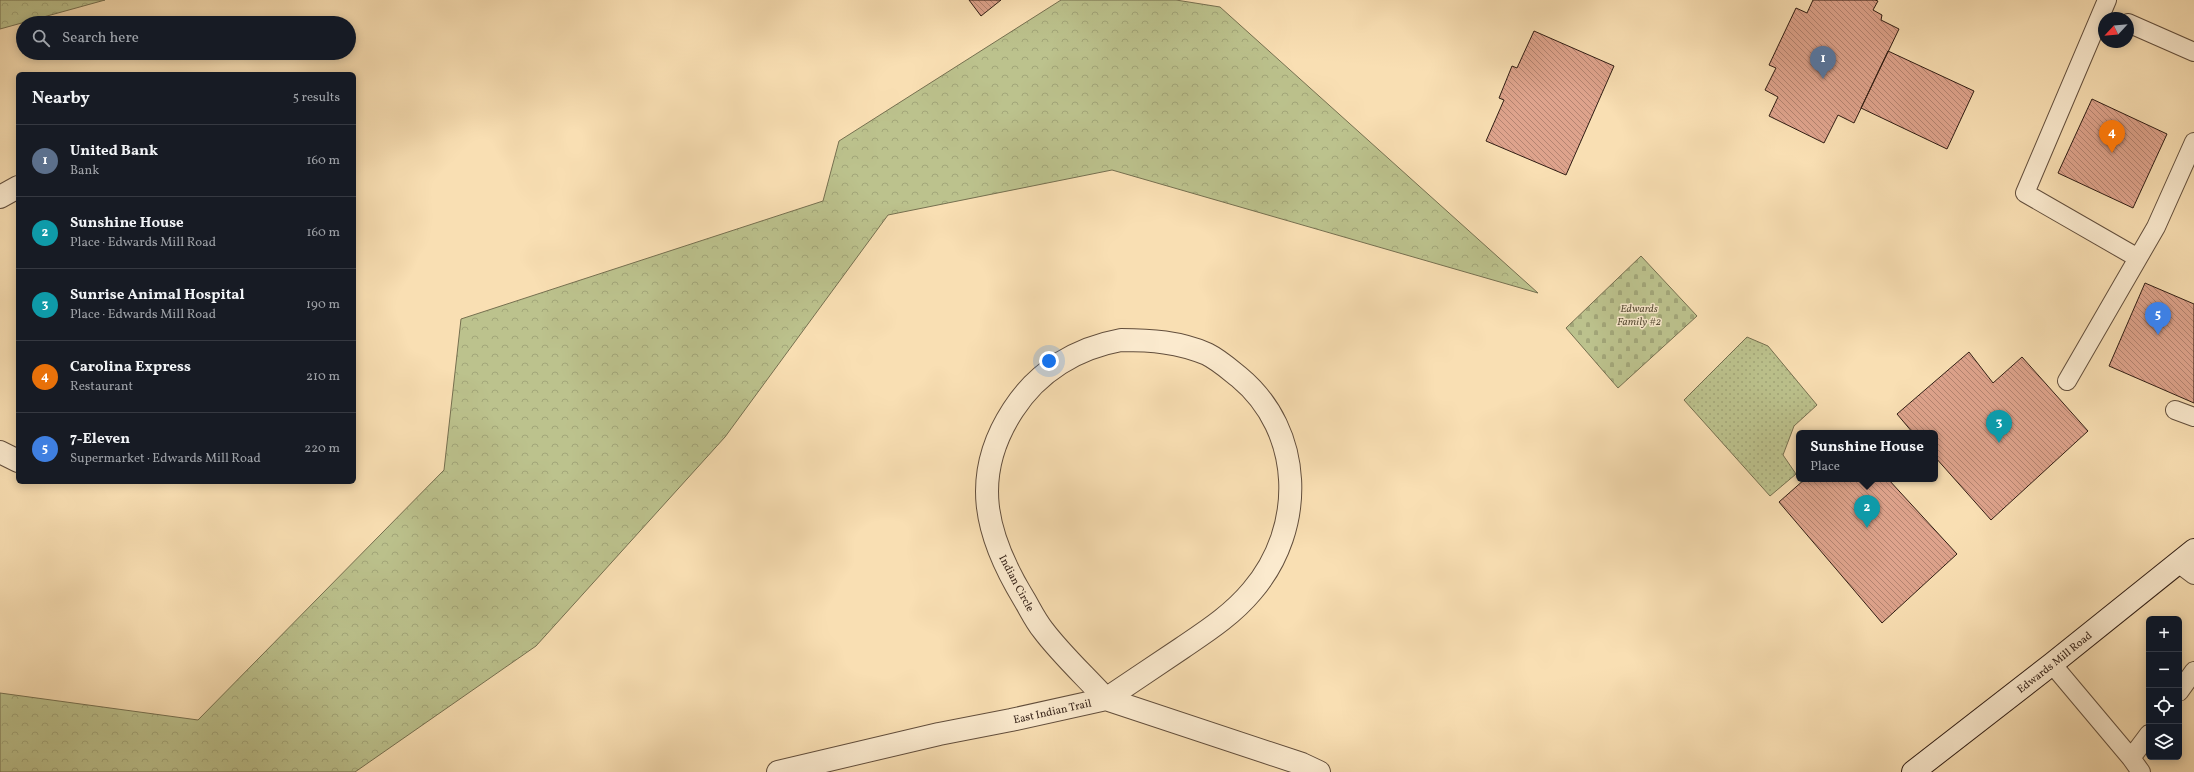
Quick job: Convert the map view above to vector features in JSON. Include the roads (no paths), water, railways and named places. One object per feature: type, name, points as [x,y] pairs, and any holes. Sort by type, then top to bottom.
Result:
[{"type":"street","points":[[0,197],[16,188]]},
{"type":"street","name":"Indian Circle","points":[[1142,340],[1167,341],[1207,354],[1223,363],[1250,387],[1265,405],[1279,430],[1288,458],[1291,487],[1289,517],[1273,561],[1252,591],[1234,610],[1224,619],[1106,699],[1042,630],[1014,583],[1000,555],[986,507],[988,466],[1000,430],[1017,403],[1033,385],[1055,366],[1068,357],[1106,343],[1142,340]]},
{"type":"street","points":[[0,452],[16,460]]},
{"type":"street","name":"Edwards Mill Road","points":[[1913,772],[2052,664],[2189,562]]},
{"type":"street","name":"East Indian Trail","points":[[778,772],[938,734],[1106,699],[1302,764],[1319,772]]},
{"type":"lane","points":[[2109,10],[2025,193],[2138,258]]},
{"type":"lane","points":[[2134,26],[2194,52]]},
{"type":"lane","points":[[2067,381],[2156,227],[2194,142]]},
{"type":"lane","points":[[2175,410],[2194,417]]},
{"type":"lane","points":[[2052,664],[2136,765],[2146,741]]},
{"type":"lane","points":[[2182,688],[2194,671]]},
{"type":"place","name":"United Bank","points":[[1823,79]]},
{"type":"place","name":"Carolina Express","points":[[2112,153]]},
{"type":"place","name":"7-Eleven","points":[[2158,335]]},
{"type":"place","name":"Sunrise Animal Hospital","points":[[1999,443]]},
{"type":"place","name":"Sunshine House","points":[[1867,528]]},
{"type":"park label","name":"Edwards Family #2","points":[[1639,314]]}]
